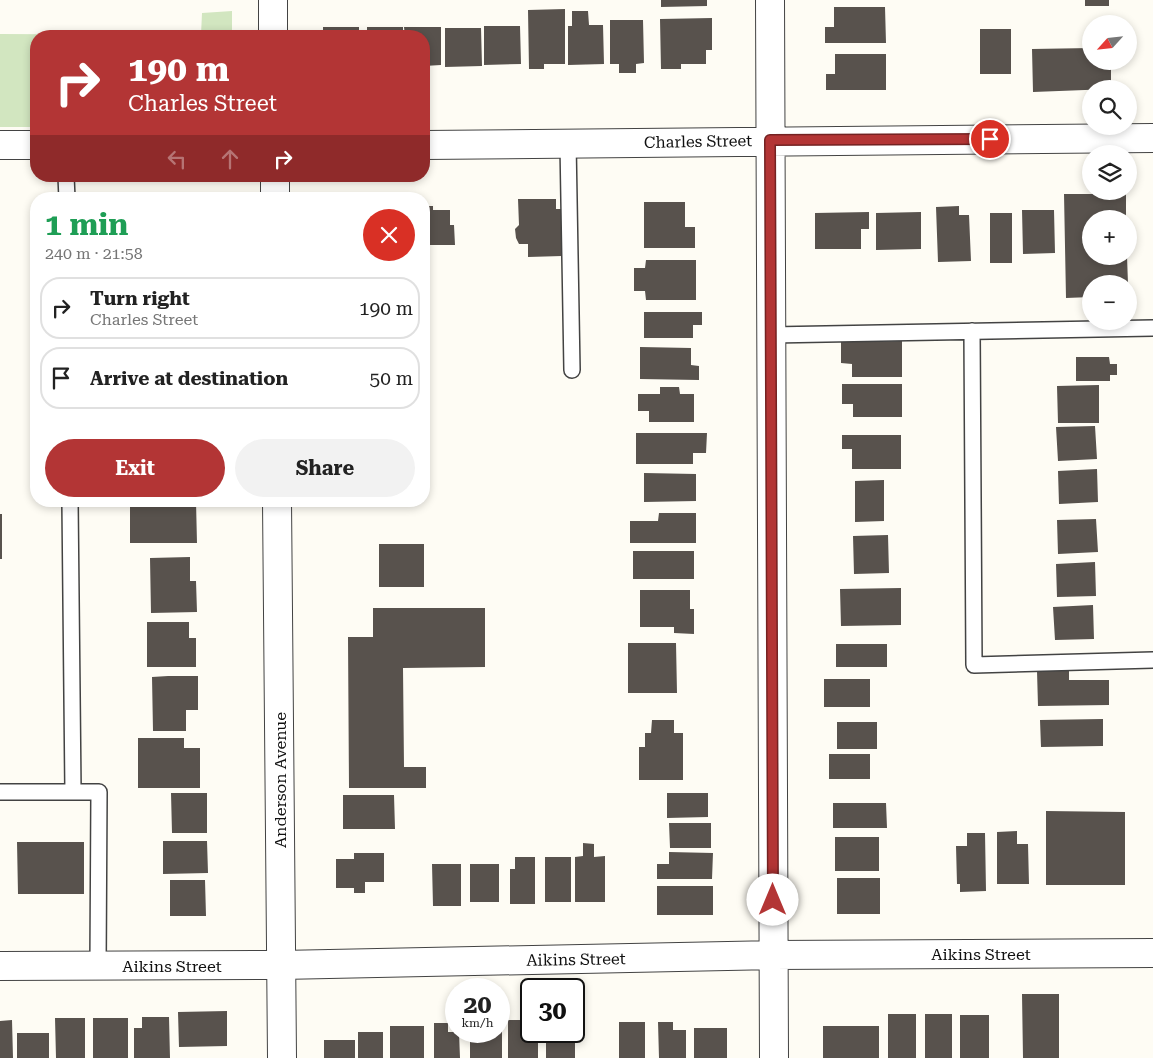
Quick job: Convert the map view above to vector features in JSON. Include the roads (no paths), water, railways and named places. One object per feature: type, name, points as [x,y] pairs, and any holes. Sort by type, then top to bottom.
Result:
[{"type":"street","points":[[273,0],[273,30]]},
{"type":"street","points":[[770,0],[774,1058]]},
{"type":"street","name":"Charles Street","points":[[430,145],[770,140],[1153,138]]},
{"type":"street","points":[[0,145],[30,145]]},
{"type":"street","name":"Anderson Avenue","points":[[277,507],[282,1058]]},
{"type":"street","name":"Aikins Street","points":[[0,966],[281,965],[773,955],[1153,953]]},
{"type":"lane","points":[[568,143],[572,370]]},
{"type":"lane","points":[[771,335],[1153,328]]},
{"type":"lane","points":[[972,331],[974,665],[1153,660]]},
{"type":"lane","points":[[70,507],[73,792]]},
{"type":"lane","points":[[0,792],[99,792],[98,966]]}]
